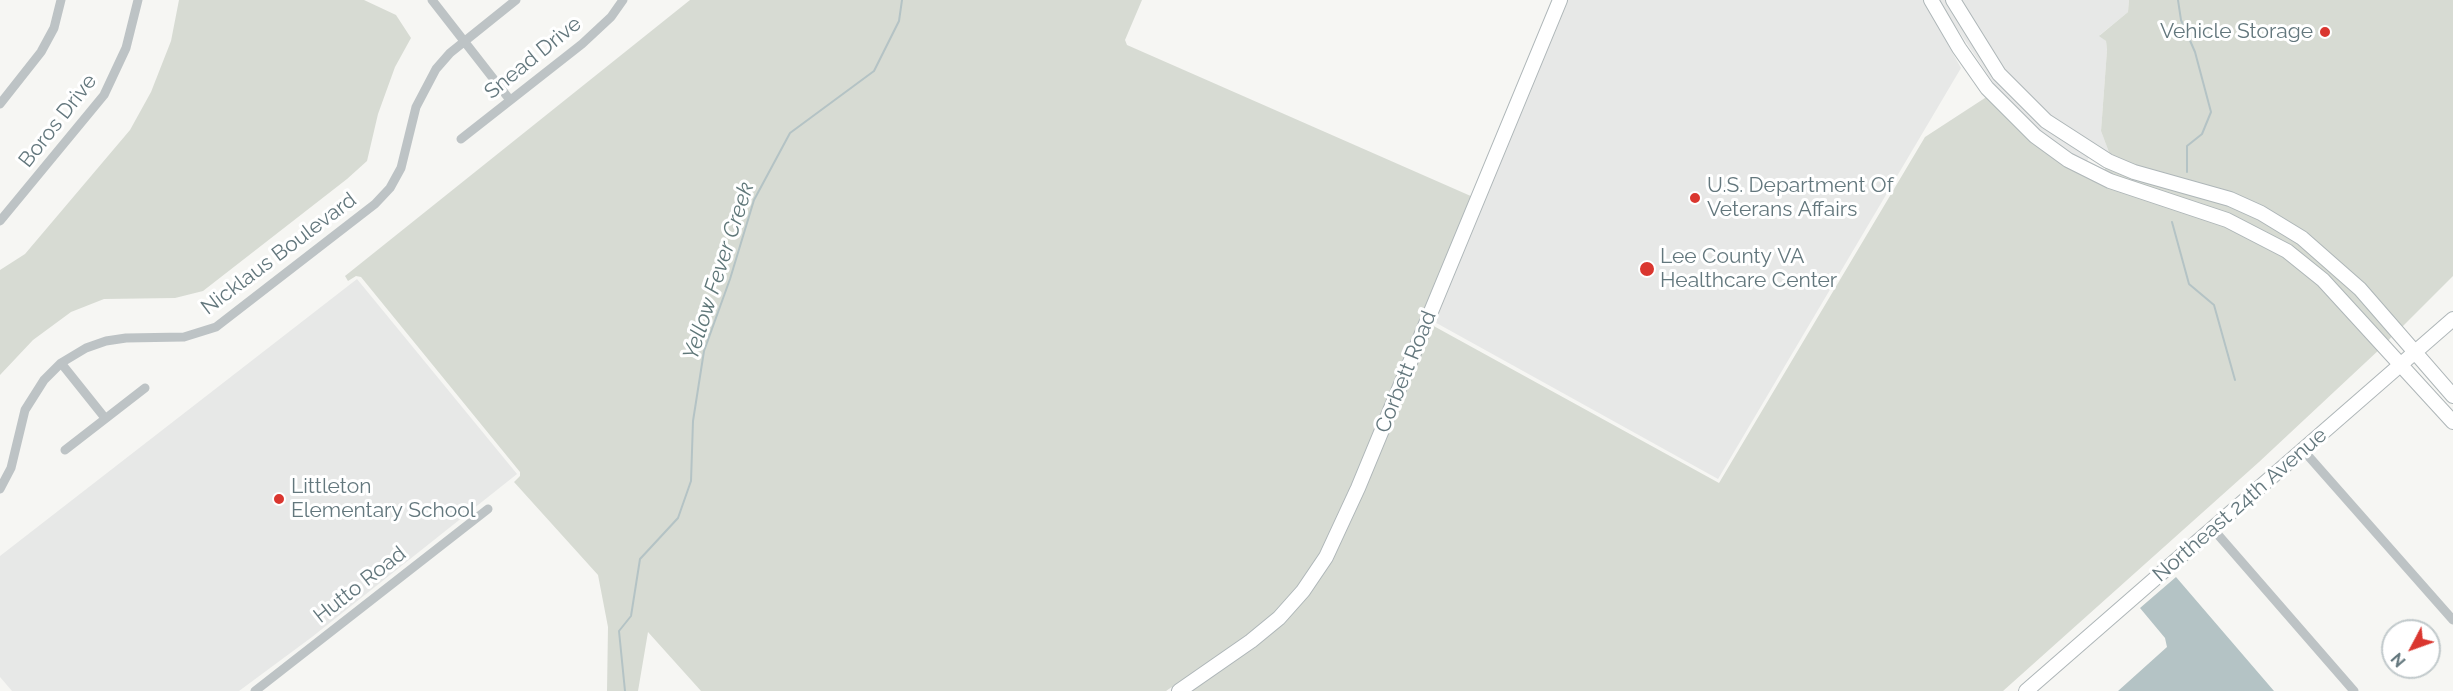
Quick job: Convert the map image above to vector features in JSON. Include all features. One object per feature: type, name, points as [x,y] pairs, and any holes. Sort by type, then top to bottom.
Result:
[{"type":"street","points":[[0,104],[41,52],[54,28],[61,0]]},
{"type":"street","name":"Boros Drive","points":[[0,221],[104,95],[126,48],[138,0]]},
{"type":"street","points":[[432,0],[510,100]]},
{"type":"street","name":"Nicklaus Boulevard","points":[[0,489],[11,468],[22,421],[31,399],[44,380],[61,363],[86,348],[106,341],[126,338],[184,337],[216,327],[358,218],[383,196],[396,178],[405,159],[420,97],[444,59],[516,0]]},
{"type":"street","name":"Snead Drive","points":[[460,139],[604,24],[623,0]]},
{"type":"street","name":"Corbett Road","points":[[1179,691],[1251,641],[1279,618],[1303,591],[1326,557],[1350,508],[1560,0]]},
{"type":"street","points":[[1931,0],[1969,64],[2000,102],[2035,136],[2088,171],[2137,191],[2227,220],[2287,251],[2324,280],[2453,422]]},
{"type":"street","points":[[1953,0],[1989,60],[2010,87],[2046,121],[2096,155],[2133,172],[2230,199],[2278,223],[2339,268],[2453,396]]},
{"type":"street","points":[[2088,171],[2096,155]]},
{"type":"street","name":"Northeast 24th Avenue","points":[[2026,691],[2453,319]]},
{"type":"street","points":[[61,363],[105,418]]},
{"type":"street","points":[[65,450],[145,388]]},
{"type":"street","points":[[2303,450],[2453,620]]},
{"type":"street","name":"Hutto Road","points":[[255,691],[488,509]]},
{"type":"street","points":[[2213,529],[2354,691]]},
{"type":"shaded area","points":[[179,0],[364,0],[396,15],[411,38],[395,67],[378,114],[367,161],[203,291],[175,298],[104,299],[71,312],[33,340],[0,375],[0,270],[25,254],[130,130],[151,92],[171,41]]},
{"type":"shaded area","points":[[690,0],[1142,0],[1125,40],[1127,45],[1473,197],[1337,526],[1307,579],[1275,613],[1249,634],[1166,691],[701,691],[648,632],[638,691],[607,691],[608,627],[598,575],[514,482],[520,476],[520,472],[361,277],[356,276],[348,281],[345,276]]},
{"type":"shaded area","name":"Lee County VA Healthcare Center","points":[[1565,0],[1923,0],[1961,68],[1718,479],[1431,320]]},
{"type":"shaded area","points":[[1938,0],[1947,0],[2007,91],[2031,115],[2089,157],[2086,163],[2048,139],[2000,93]]},
{"type":"shaded area","points":[[1959,0],[2129,0],[2128,12],[2100,35],[2106,41],[2107,50],[2101,131],[2110,155],[2049,117],[2003,71]]},
{"type":"shaded area","points":[[2129,0],[2453,0],[2453,276],[2401,328],[2305,234],[2110,155],[2101,131],[2107,50],[2106,41],[2099,36],[2128,12]]},
{"type":"shaded area","points":[[1988,96],[2032,139],[2250,235],[2305,270],[2381,348],[2259,462],[2003,691],[1187,691],[1307,594],[1430,324],[1719,483],[1925,137]]},
{"type":"shaded area","points":[[2106,166],[2243,210],[2299,242],[2356,293],[2393,335],[2388,341],[2312,263],[2103,173]]},
{"type":"shaded area","name":"Littleton Elementary School","points":[[357,279],[517,474],[312,637],[239,691],[12,691],[0,677],[0,556]]},
{"type":"shaded area","points":[[2176,577],[2274,691],[2118,691],[2167,647],[2165,638],[2140,608]]},
{"type":"waterway","name":"Yellow Fever Creek","points":[[625,691],[619,631],[631,616],[640,559],[678,518],[691,481],[693,421],[704,351],[730,279],[754,200],[790,133],[874,71],[899,21],[902,0]]},
{"type":"waterway","points":[[2178,0],[2181,20],[2195,52],[2211,112],[2202,134],[2187,146],[2187,172]]},
{"type":"waterway","points":[[2172,222],[2189,284],[2214,305],[2235,380]]},
{"type":"place","name":"Vehicle Storage","points":[[2325,32]]},
{"type":"place","name":"U.S. Department Of Veterans Affairs","points":[[1695,198]]},
{"type":"place","name":"Lee County VA Healthcare Center","points":[[1647,269]]},
{"type":"place","name":"Littleton Elementary School","points":[[279,499]]}]
